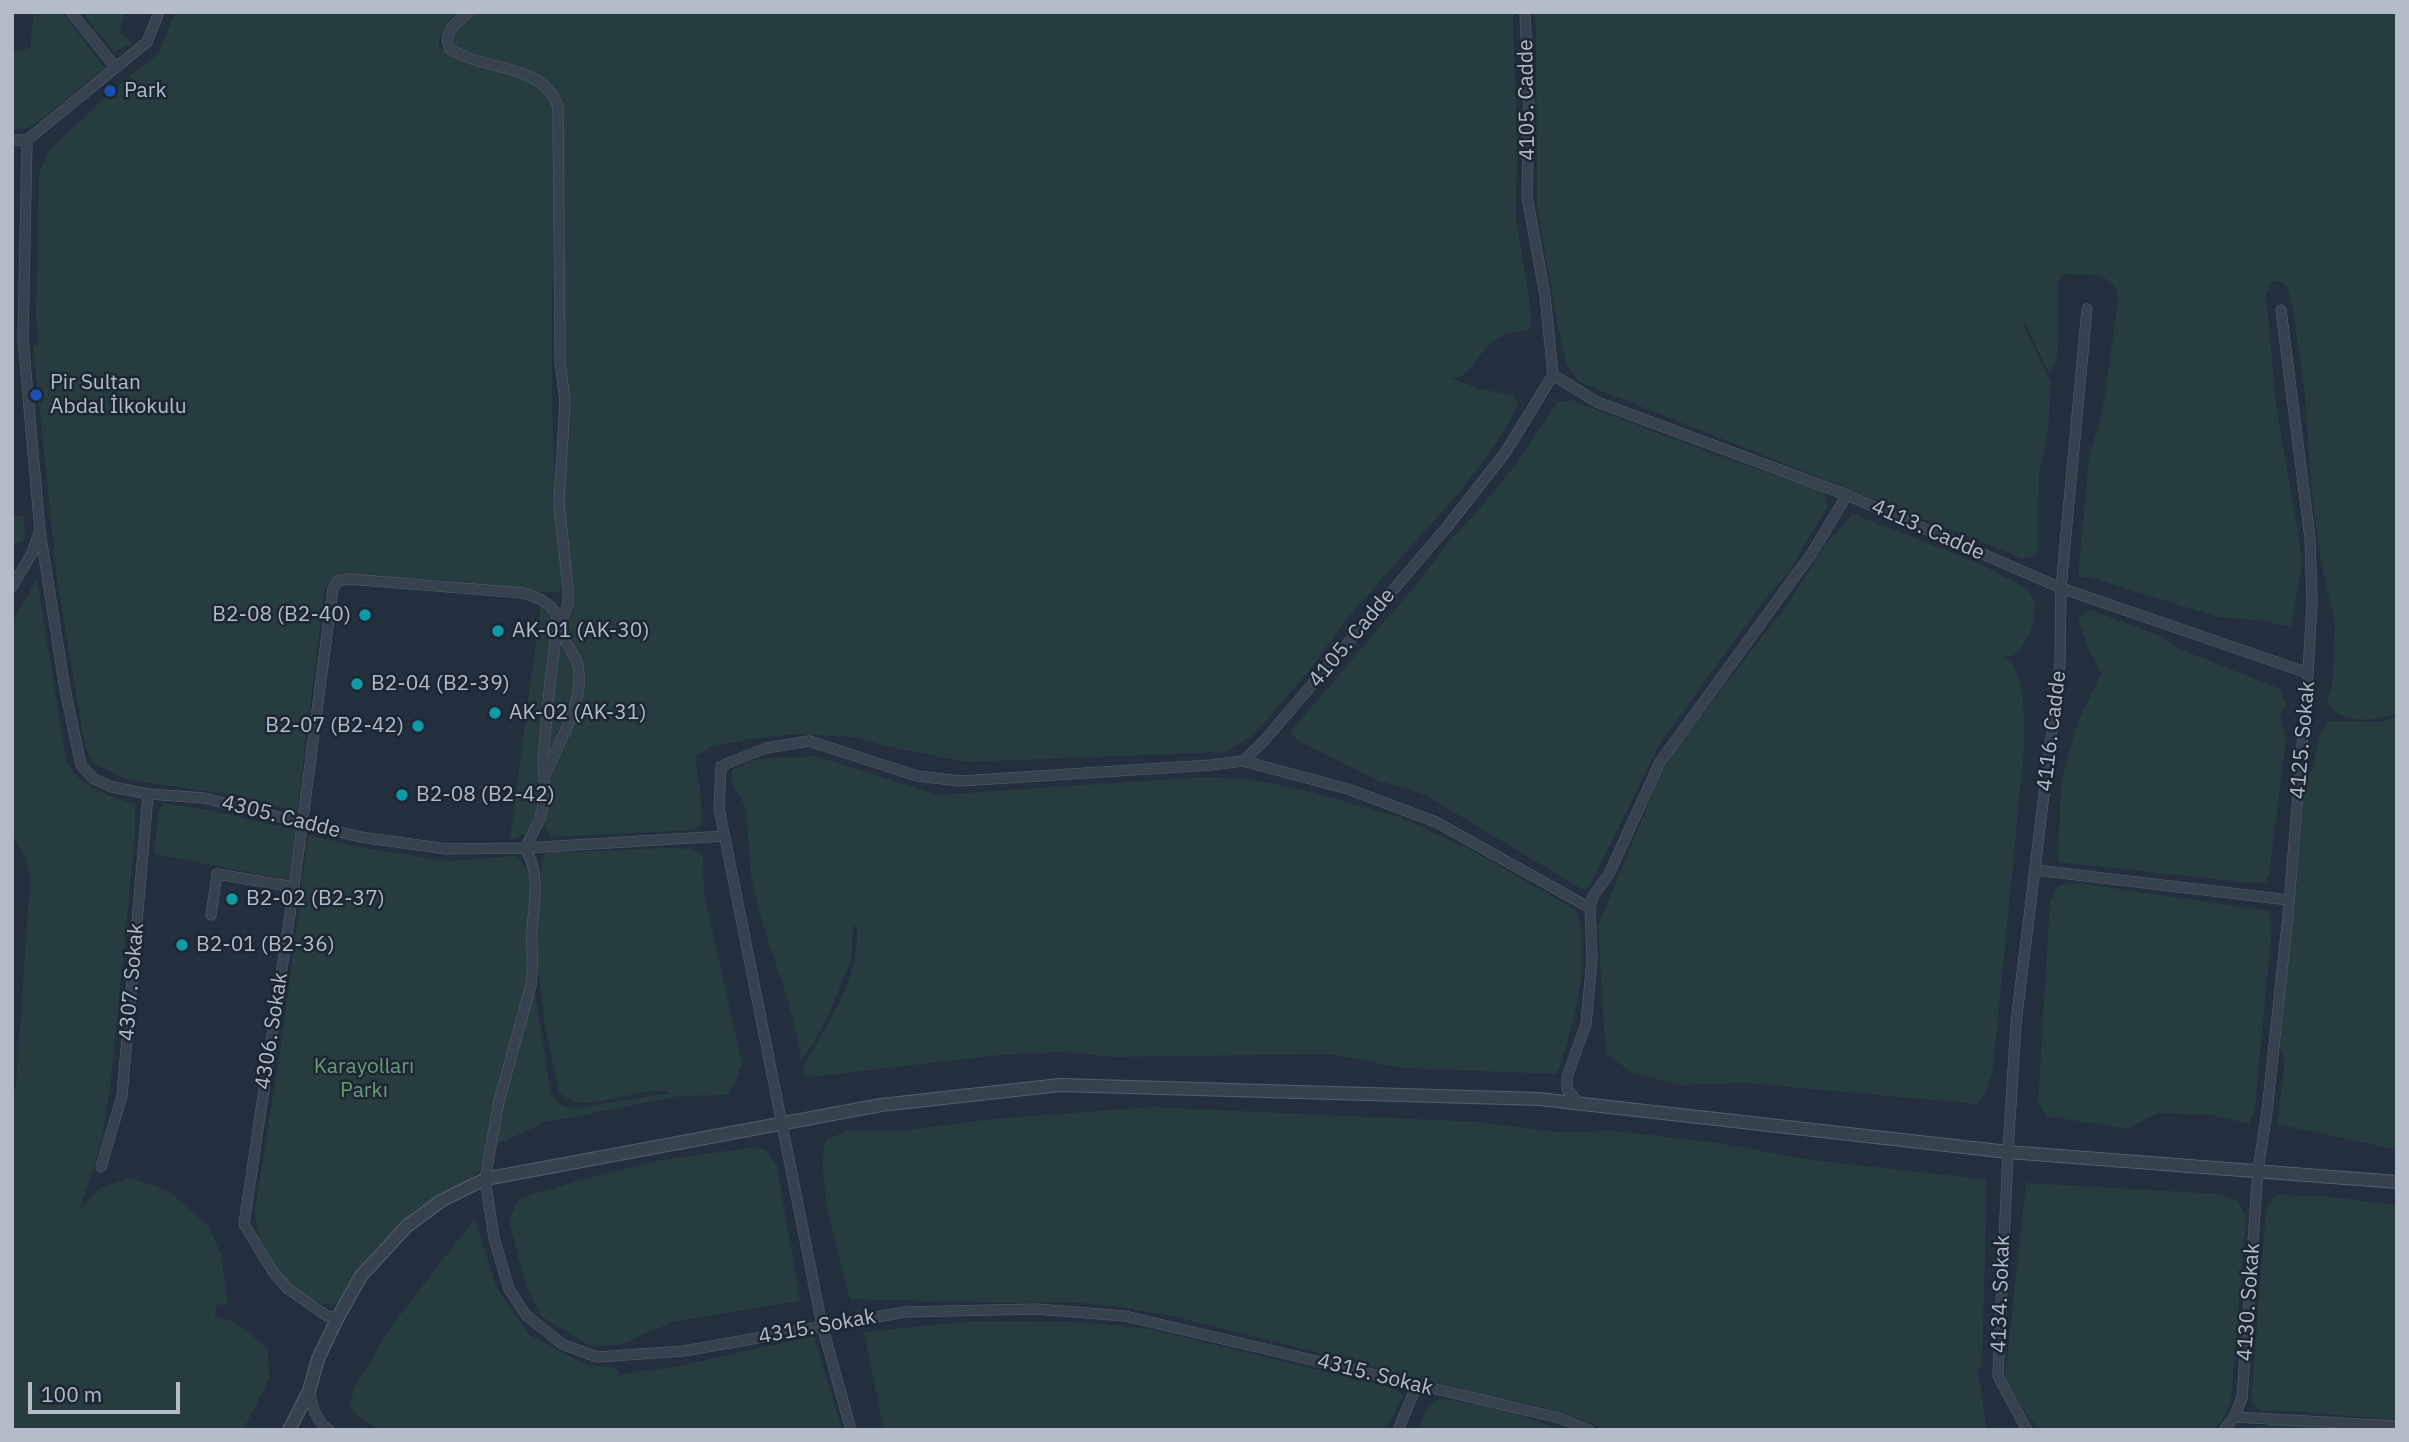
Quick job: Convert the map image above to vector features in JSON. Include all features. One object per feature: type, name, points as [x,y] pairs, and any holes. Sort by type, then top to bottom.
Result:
[{"type":"street","points":[[71,12],[116,68]]},
{"type":"street","points":[[12,140],[27,140],[116,68],[147,41],[159,12]]},
{"type":"street","points":[[468,12],[448,31],[449,48],[468,59],[538,79],[551,90],[558,107],[560,361],[565,401],[559,503],[568,603],[556,636],[550,682],[543,760],[545,795],[540,819],[525,848]]},
{"type":"street","name":"4105. Cadde","points":[[1243,761],[1447,527],[1505,453],[1553,375],[1545,295],[1528,196],[1529,106],[1525,12]]},
{"type":"street","name":"4305. Cadde","points":[[27,140],[23,340],[40,531],[65,688],[81,765],[94,779],[112,787],[148,794],[204,798],[360,837],[447,849],[525,848],[725,836]]},
{"type":"street","name":"4116. Cadde","points":[[2008,1152],[2017,1023],[2060,664],[2061,588],[2087,309]]},
{"type":"street","name":"4125. Sokak","points":[[2258,1170],[2267,1111],[2289,900],[2312,603],[2310,538],[2281,310]]},
{"type":"street","name":"4113. Cadde","points":[[1553,375],[1597,402],[1847,495],[2061,588],[2308,673]]},
{"type":"street","points":[[1580,1105],[1567,1089],[1567,1077],[1586,1024],[1592,960],[1590,908],[1593,896],[1609,874],[1660,762],[1812,554],[1847,495]]},
{"type":"street","points":[[12,587],[32,553],[40,531]]},
{"type":"street","name":"4306. Sokak","points":[[338,1317],[327,1316],[288,1289],[273,1272],[244,1224],[294,887],[333,588],[338,581],[349,579],[523,593],[545,599],[561,623]]},
{"type":"street","points":[[544,778],[574,713],[579,685],[578,664],[567,643],[561,623]]},
{"type":"street","points":[[851,1430],[822,1325],[781,1125],[719,808],[721,766],[766,748],[809,741],[917,776],[960,781],[1243,761],[1348,789],[1436,822],[1590,908]]},
{"type":"street","name":"4307. Sokak","points":[[101,1167],[122,1096],[148,794]]},
{"type":"street","name":"4315. Sokak","points":[[525,848],[532,859],[537,882],[532,932],[534,967],[499,1101],[485,1179],[494,1238],[509,1289],[526,1315],[562,1344],[597,1357],[684,1351],[905,1312],[1036,1309],[1125,1316],[1559,1418],[1589,1430]]},
{"type":"street","points":[[2035,870],[2289,900]]},
{"type":"street","points":[[211,915],[217,874],[294,887]]},
{"type":"street","points":[[289,1430],[309,1391],[318,1359],[361,1276],[407,1226],[441,1201],[485,1179],[540,1167],[881,1105],[1060,1085],[1539,1100],[2008,1152],[2397,1182]]},
{"type":"street","name":"4134. Sokak","points":[[2008,1152],[1998,1376],[2026,1430]]},
{"type":"street","name":"4130. Sokak","points":[[2224,1430],[2234,1418],[2242,1398],[2258,1170]]},
{"type":"street","points":[[1398,1430],[1417,1385]]},
{"type":"street","points":[[309,1391],[313,1410],[321,1424],[329,1430]]},
{"type":"street","points":[[2234,1418],[2397,1426]]},
{"type":"green space","points":[[34,12],[62,12],[105,68],[39,121],[28,128],[12,129],[12,53],[30,48]]},
{"type":"green space","points":[[82,12],[126,12],[119,32],[133,43],[114,52]]},
{"type":"green space","points":[[175,12],[463,12],[443,32],[439,47],[462,61],[519,76],[540,85],[552,100],[557,125],[552,387],[555,486],[564,584],[558,592],[537,592],[442,580],[342,575],[330,580],[325,588],[297,812],[237,795],[127,780],[93,763],[85,747],[57,578],[33,346],[38,346],[36,315],[39,174],[49,150],[120,84],[161,52]]},
{"type":"green space","points":[[472,12],[1515,12],[1516,218],[1532,325],[1526,331],[1494,340],[1470,370],[1450,378],[1480,389],[1513,395],[1518,405],[1495,445],[1462,489],[1348,617],[1309,671],[1251,737],[1225,752],[966,762],[853,737],[796,734],[749,739],[714,746],[695,756],[702,824],[695,830],[550,837],[544,820],[552,767],[569,738],[581,696],[581,668],[567,621],[572,599],[563,524],[562,476],[569,391],[560,318],[560,104],[552,86],[541,77],[452,48],[454,32]]},
{"type":"green space","points":[[1534,12],[2397,12],[2397,713],[2380,718],[2349,718],[2332,709],[2327,701],[2332,686],[2335,623],[2321,562],[2312,497],[2305,395],[2293,310],[2288,289],[2280,281],[2272,282],[2266,295],[2277,411],[2302,564],[2291,627],[2264,621],[2219,617],[2088,577],[2078,578],[2089,457],[2102,414],[2118,300],[2116,291],[2107,279],[2091,275],[2060,276],[2057,357],[2049,373],[2023,319],[2025,330],[2051,382],[2048,430],[2039,475],[2037,555],[2022,558],[1579,382],[1567,366],[1537,207]]},
{"type":"green space","points":[[1571,400],[1824,492],[1828,505],[1788,573],[1761,604],[1660,743],[1589,887],[1582,889],[1427,796],[1379,781],[1299,741],[1291,731],[1425,574],[1446,544],[1465,526],[1516,465],[1558,402]]},
{"type":"green space","points":[[1853,514],[1971,560],[2028,589],[2036,604],[2033,626],[2021,649],[2012,656],[2002,655],[2014,667],[2018,676],[2024,720],[2024,751],[1993,1069],[1986,1092],[1977,1104],[1745,1083],[1681,1085],[1633,1073],[1607,1054],[1598,926],[1660,776],[1672,753],[1786,606],[1828,541]]},
{"type":"green space","points":[[12,516],[23,516],[25,536],[23,541],[14,544]]},
{"type":"green space","points":[[37,579],[67,764],[88,785],[135,804],[135,835],[111,1081],[101,1145],[80,1209],[102,1187],[132,1178],[168,1191],[209,1227],[221,1255],[228,1304],[216,1305],[215,1316],[235,1322],[268,1348],[269,1379],[243,1430],[12,1430],[12,1094],[16,1087],[30,880],[26,858],[12,834],[12,623]]},
{"type":"green space","points":[[541,603],[552,616],[554,624],[542,786],[535,820],[526,834],[510,839]]},
{"type":"green space","points":[[2090,610],[2156,634],[2179,649],[2280,689],[2286,704],[2280,717],[2286,740],[2266,882],[2251,883],[2058,862],[2061,783],[2078,721],[2101,674],[2078,619]]},
{"type":"green space","points":[[560,646],[567,650],[575,664],[577,689],[565,726],[547,759],[556,659]]},
{"type":"green space","points":[[2397,716],[2397,1150],[2277,1124],[2285,1061],[2280,1046],[2291,930],[2295,927],[2293,923],[2306,774],[2312,771],[2320,734],[2329,721],[2381,722]]},
{"type":"green space","points":[[816,756],[938,795],[1201,777],[1250,779],[1304,790],[1399,817],[1473,851],[1576,910],[1581,928],[1582,970],[1575,1015],[1557,1074],[1403,1068],[1329,1054],[1114,1057],[1061,1052],[1000,1055],[810,1077],[805,1074],[803,1067],[848,983],[857,946],[857,927],[855,925],[853,928],[851,961],[829,1013],[801,1061],[793,1018],[754,890],[746,810],[734,788],[732,770],[758,759]]},
{"type":"green space","points":[[163,803],[213,811],[296,830],[289,880],[154,854],[158,811]]},
{"type":"green space","name":"Karayolları Parkı","points":[[308,835],[364,848],[447,861],[515,856],[531,879],[528,920],[529,972],[524,998],[504,1060],[481,1169],[464,1184],[416,1212],[390,1234],[370,1255],[338,1305],[310,1300],[286,1282],[264,1248],[255,1210],[282,1039]]},
{"type":"green space","points":[[692,849],[703,855],[704,893],[742,1063],[736,1082],[726,1095],[680,1096],[546,1122],[495,1145],[505,1088],[534,985],[551,1094],[559,1103],[569,1109],[671,1093],[651,1091],[584,1103],[571,1100],[559,1092],[545,1026],[535,943],[542,862],[547,850],[573,852]]},
{"type":"green space","points":[[2078,883],[2269,911],[2272,927],[2255,1107],[2249,1124],[2212,1115],[2158,1113],[2127,1129],[2047,1116],[2038,1102],[2050,902],[2058,886]]},
{"type":"green space","points":[[1151,1107],[1480,1122],[1555,1132],[1615,1131],[1711,1142],[1812,1160],[1982,1179],[1987,1181],[1982,1366],[1978,1371],[1987,1430],[1605,1430],[1550,1409],[1172,1316],[1114,1306],[1068,1302],[850,1299],[826,1197],[823,1157],[826,1140],[847,1131],[900,1131],[992,1119]]},
{"type":"green space","points":[[756,1147],[767,1151],[777,1166],[800,1301],[673,1322],[619,1345],[590,1346],[541,1316],[526,1286],[509,1220],[518,1199],[661,1160]]},
{"type":"green space","points":[[2026,1183],[2220,1194],[2238,1201],[2246,1218],[2231,1401],[2221,1423],[2213,1430],[2040,1430],[2027,1415],[2005,1379]]},
{"type":"green space","points":[[2277,1195],[2322,1196],[2397,1205],[2397,1420],[2260,1411],[2251,1402],[2266,1208]]},
{"type":"green space","points":[[475,1218],[496,1287],[530,1335],[587,1365],[611,1367],[617,1370],[619,1375],[678,1366],[814,1336],[842,1430],[380,1430],[360,1418],[349,1405],[356,1385],[393,1324]]},
{"type":"green space","points":[[974,1321],[1078,1322],[1150,1329],[1393,1388],[1404,1395],[1385,1430],[884,1430],[864,1332]]},
{"type":"green space","points":[[1441,1398],[1510,1412],[1563,1430],[1419,1430],[1426,1409]]},
{"type":"green space","points":[[2322,1424],[2387,1430],[2247,1430],[2272,1425]]},
{"type":"place","name":"Park","points":[[110,91]]},
{"type":"place","name":"Pir Sultan Abdal İlkokulu","points":[[36,395]]},
{"type":"place","name":"B2-08 (B2-40)","points":[[365,615]]},
{"type":"place","name":"AK-01 (AK-30)","points":[[498,631]]},
{"type":"place","name":"B2-04 (B2-39)","points":[[357,684]]},
{"type":"place","name":"AK-02 (AK-31)","points":[[495,713]]},
{"type":"place","name":"B2-07 (B2-42)","points":[[418,726]]},
{"type":"place","name":"B2-08 (B2-42)","points":[[402,795]]},
{"type":"place","name":"B2-02 (B2-37)","points":[[232,899]]},
{"type":"place","name":"B2-01 (B2-36)","points":[[182,945]]}]
